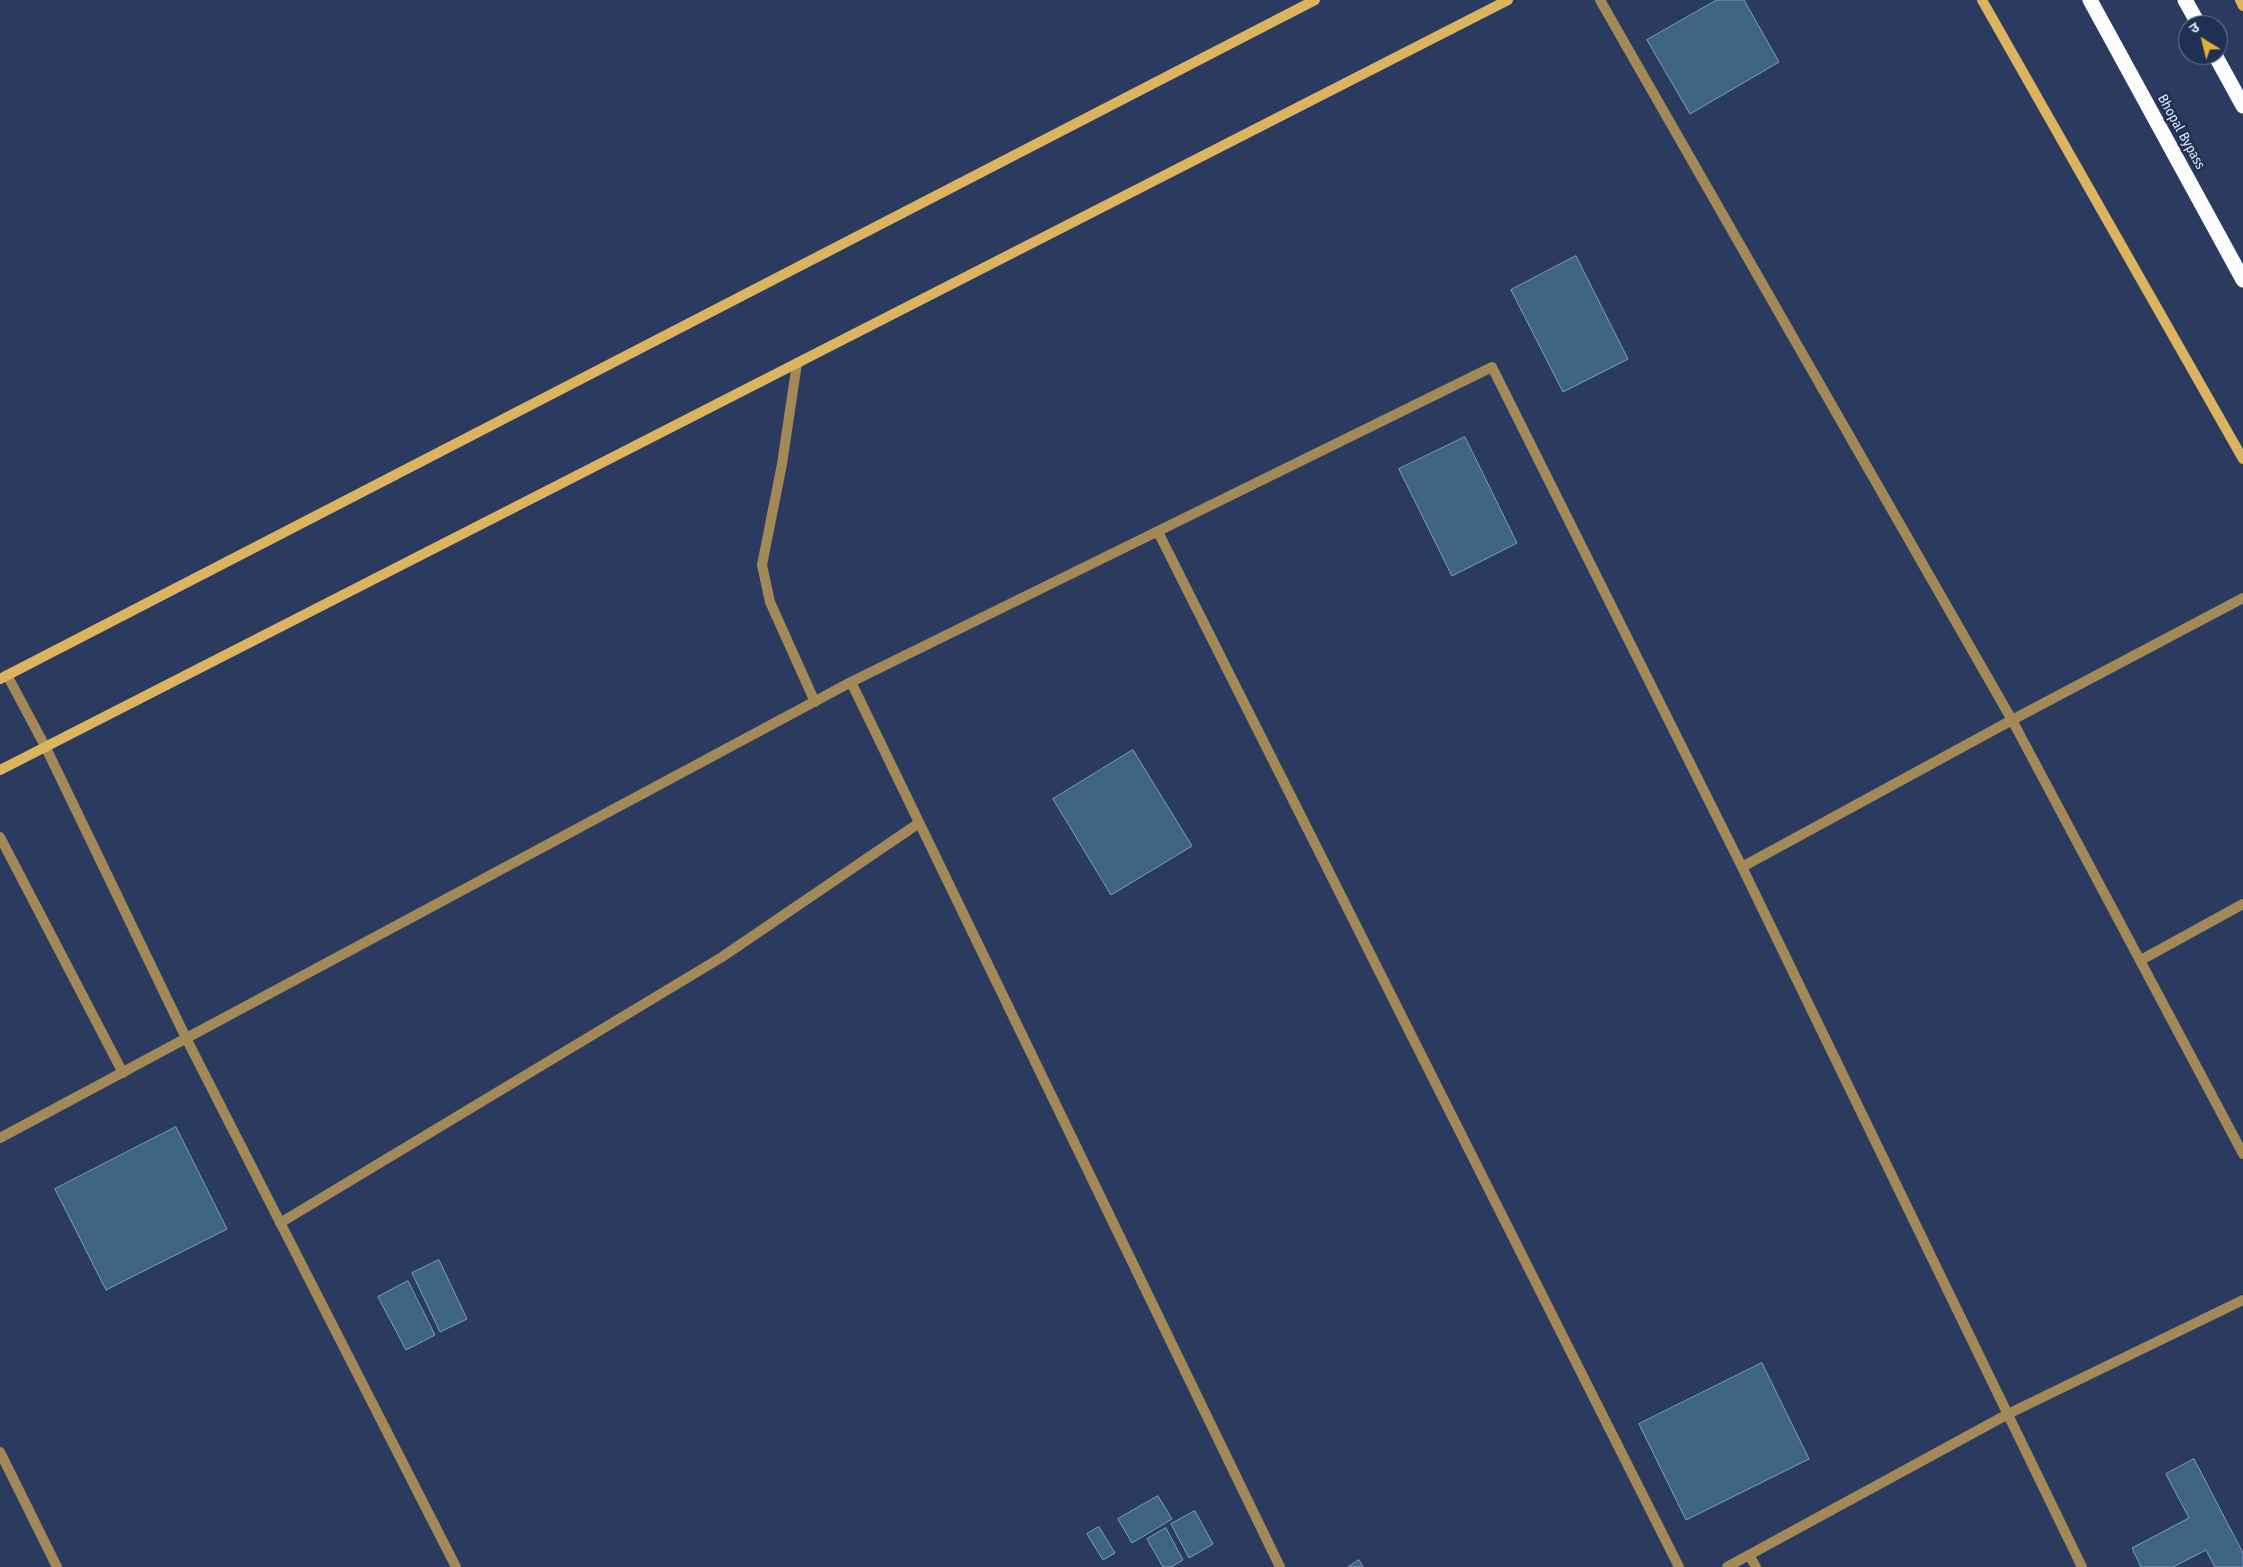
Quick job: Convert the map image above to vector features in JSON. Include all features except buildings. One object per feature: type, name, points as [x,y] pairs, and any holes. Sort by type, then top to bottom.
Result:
[{"type":"highway","name":"Bhopal Bypass","points":[[2090,0],[2243,280]]},
{"type":"highway","points":[[2185,0],[2193,15]]},
{"type":"highway","points":[[2220,65],[2243,106]]},
{"type":"street","points":[[456,1567],[187,1040],[46,748],[4,677],[1314,0]]},
{"type":"street","points":[[0,770],[1508,0]]},
{"type":"street","points":[[1600,0],[2012,720],[2142,960],[2243,1154]]},
{"type":"street","points":[[1982,0],[2243,460]]},
{"type":"street","points":[[2240,0],[2243,6]]},
{"type":"street","points":[[797,363],[782,464],[762,565],[770,602],[815,702]]},
{"type":"street","points":[[0,1138],[187,1040],[851,682],[1492,367],[1742,867],[2082,1567]]},
{"type":"street","points":[[1158,532],[1679,1567]]},
{"type":"street","points":[[1742,867],[2012,720],[2243,598]]},
{"type":"street","points":[[851,682],[1280,1567]]},
{"type":"street","points":[[280,1223],[722,956],[919,822]]},
{"type":"street","points":[[0,837],[123,1073]]},
{"type":"street","points":[[2142,960],[2243,904]]},
{"type":"street","points":[[1727,1567],[2008,1414],[2243,1300]]},
{"type":"street","points":[[0,1452],[57,1567]]},
{"type":"street","points":[[1749,1555],[1756,1567]]}]
